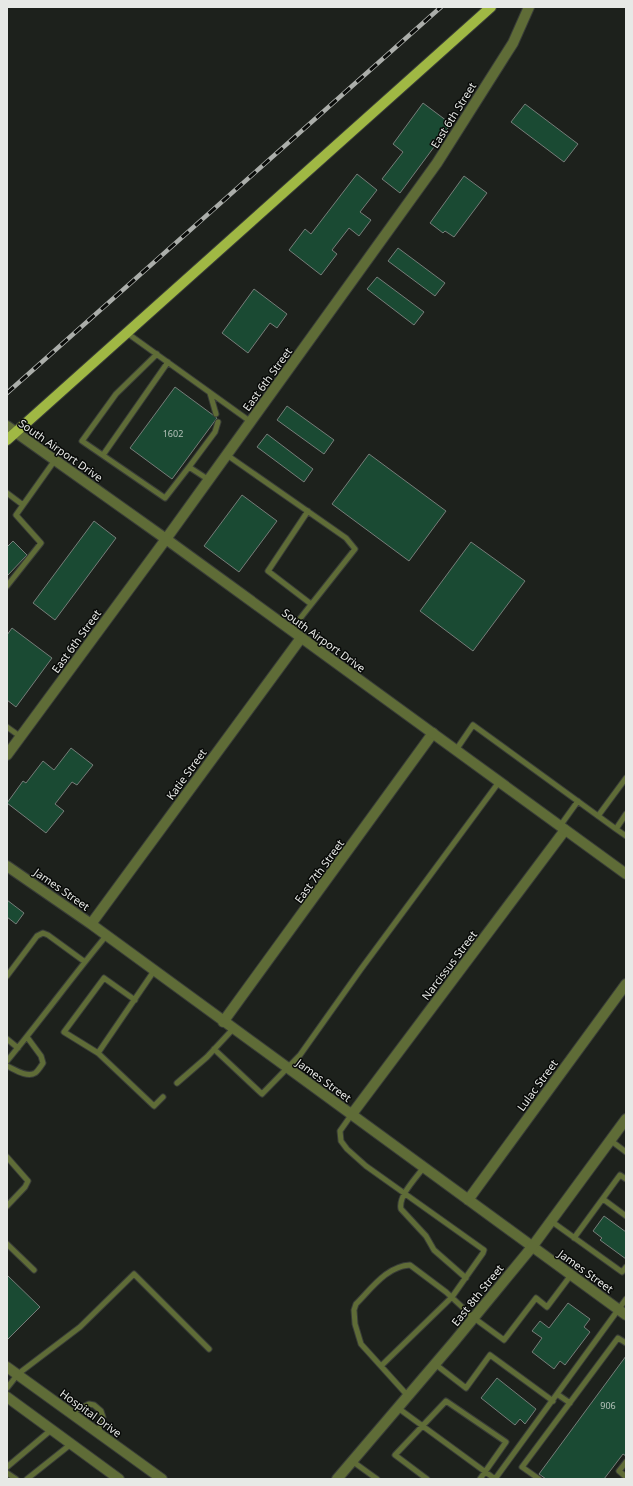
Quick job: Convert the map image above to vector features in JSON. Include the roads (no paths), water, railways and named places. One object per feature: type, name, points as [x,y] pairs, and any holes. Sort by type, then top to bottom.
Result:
[{"type":"main road","points":[[7,440],[491,7]]},
{"type":"street","name":"East 6th Street","points":[[7,755],[209,480],[437,164],[513,43],[529,7]]},
{"type":"street","name":"South Airport Drive","points":[[7,426],[166,539],[626,874]]},
{"type":"street","name":"Katie Street","points":[[91,924],[301,638]]},
{"type":"street","name":"East 7th Street","points":[[223,1022],[433,733]]},
{"type":"street","name":"Narcissus Street","points":[[352,1114],[562,828]]},
{"type":"street","name":"James Street","points":[[7,866],[91,924],[223,1022],[352,1114],[622,1312]]},
{"type":"street","name":"Lulac Street","points":[[468,1200],[626,984]]},
{"type":"street","name":"East 8th Street","points":[[337,1479],[474,1318],[532,1247],[626,1119]]},
{"type":"street","name":"Hospital Drive","points":[[7,1367],[162,1479]]},
{"type":"street","points":[[7,1397],[119,1479]]},
{"type":"lane","points":[[127,332],[251,422]]},
{"type":"lane","points":[[157,354],[116,394],[82,441],[165,498],[215,432],[218,422]]},
{"type":"lane","points":[[103,456],[168,362]]},
{"type":"lane","points":[[210,392],[216,414]]},
{"type":"lane","points":[[227,455],[346,538],[355,549],[291,630]]},
{"type":"lane","points":[[7,586],[40,543],[16,514],[54,460]]},
{"type":"lane","points":[[189,467],[209,480]]},
{"type":"lane","points":[[7,493],[23,505]]},
{"type":"lane","points":[[308,511],[268,571],[311,604]]},
{"type":"lane","points":[[456,750],[473,725],[626,836]]},
{"type":"lane","points":[[7,727],[21,737]]},
{"type":"lane","points":[[598,816],[626,778]]},
{"type":"lane","points":[[214,1049],[262,1094],[300,1055],[361,969],[499,782]]},
{"type":"lane","points":[[562,828],[578,801]]},
{"type":"lane","points":[[616,829],[626,814]]},
{"type":"lane","points":[[7,976],[37,936],[43,933],[48,935],[84,962]]},
{"type":"lane","points":[[7,1061],[106,936]]},
{"type":"lane","points":[[98,1053],[154,971]]},
{"type":"lane","points":[[134,1000],[104,978],[64,1032],[98,1053],[154,1106],[163,1097]]},
{"type":"lane","points":[[177,1083],[214,1049],[233,1029]]},
{"type":"lane","points":[[7,1066],[23,1073],[30,1074],[35,1073],[39,1069],[43,1063],[42,1059],[27,1037]]},
{"type":"lane","points":[[7,1039],[18,1048]]},
{"type":"lane","points":[[352,1114],[340,1131],[341,1141],[347,1149],[366,1166],[484,1250],[484,1253],[452,1297],[381,1366]]},
{"type":"lane","points":[[610,1140],[626,1152]]},
{"type":"lane","points":[[7,1157],[26,1178],[28,1184],[8,1204]]},
{"type":"lane","points":[[424,1167],[402,1197],[400,1204],[401,1209],[426,1236],[434,1250],[466,1278]]},
{"type":"lane","points":[[574,1238],[620,1175],[626,1179]]},
{"type":"lane","points":[[603,1199],[626,1216]]},
{"type":"lane","points":[[551,1221],[622,1272],[626,1267]]},
{"type":"lane","points":[[7,1244],[34,1270]]},
{"type":"lane","points":[[408,1396],[361,1344],[355,1324],[354,1310],[356,1304],[382,1278],[402,1265],[410,1265],[427,1276],[474,1318],[504,1340],[536,1298],[547,1307],[571,1275]]},
{"type":"lane","points":[[7,1388],[18,1374],[80,1327],[134,1274],[209,1349]]},
{"type":"lane","points":[[398,1408],[495,1479],[552,1400],[622,1312],[626,1299]]},
{"type":"lane","points":[[539,1479],[522,1467],[618,1338],[626,1343]]},
{"type":"lane","points":[[435,1364],[466,1388],[490,1356],[552,1400]]},
{"type":"lane","points":[[557,1394],[570,1403]]},
{"type":"lane","points":[[427,1479],[395,1455],[446,1401],[506,1442],[480,1479]]},
{"type":"lane","points":[[70,1413],[90,1404],[94,1405],[101,1412],[103,1417],[98,1433]]},
{"type":"lane","points":[[7,1467],[52,1430]]},
{"type":"lane","points":[[27,1479],[71,1444]]},
{"type":"lane","points":[[352,1461],[377,1479]]},
{"type":"lane","points":[[626,1462],[619,1472],[626,1477]]},
{"type":"lane","points":[[7,1473],[16,1479]]},
{"type":"railway","points":[[7,393],[441,7]]}]
